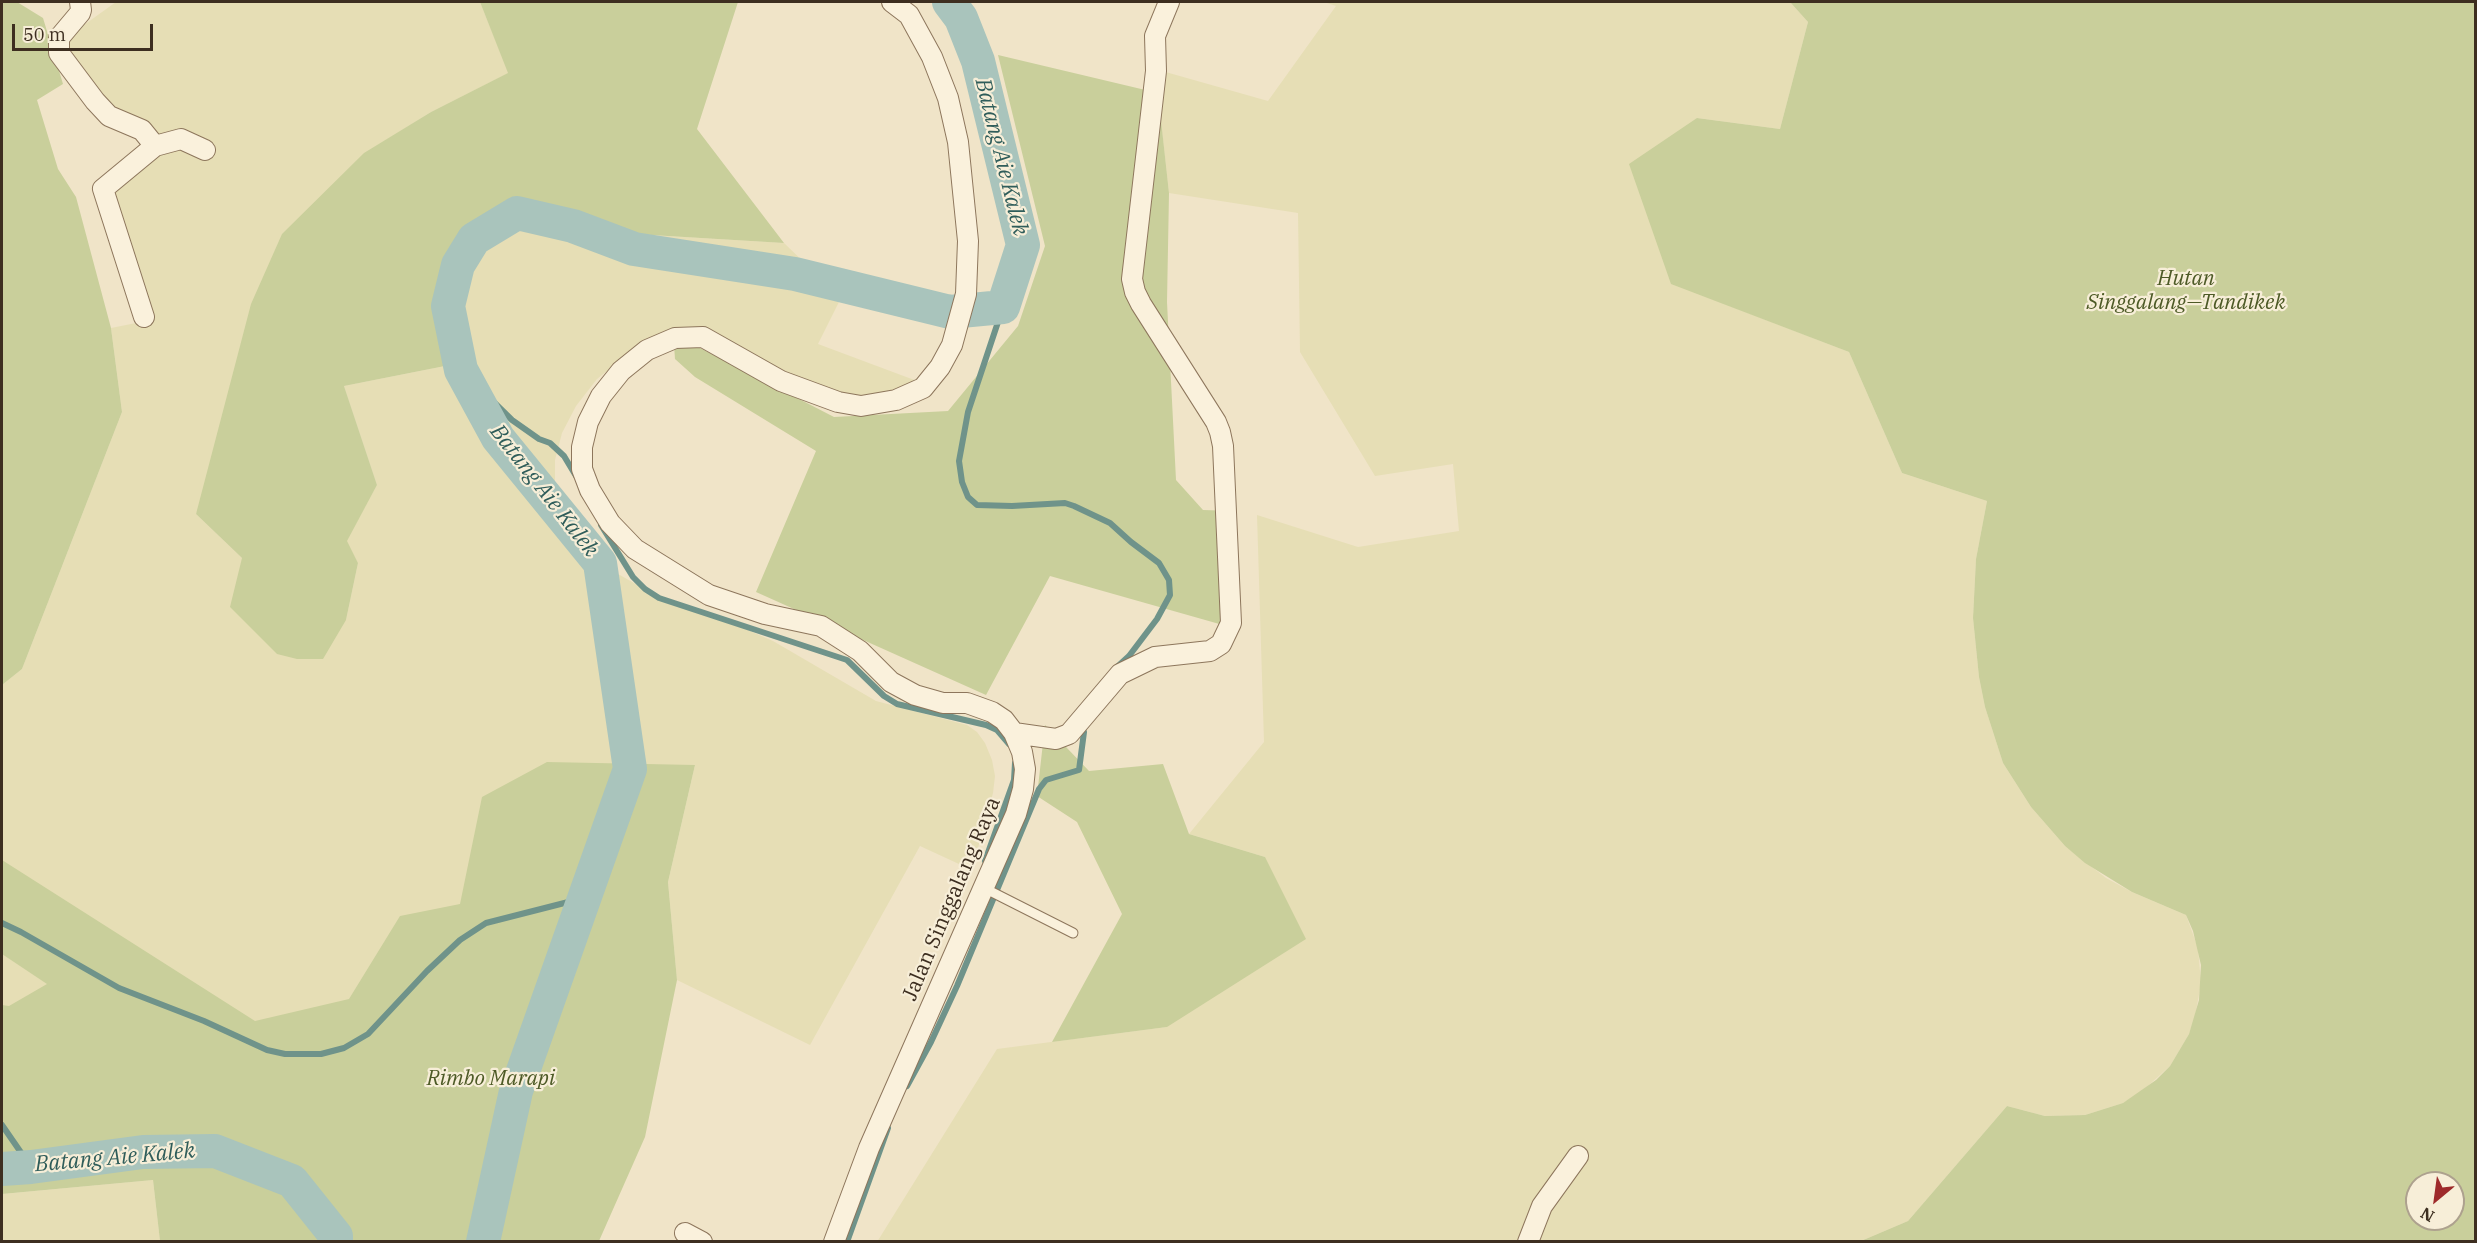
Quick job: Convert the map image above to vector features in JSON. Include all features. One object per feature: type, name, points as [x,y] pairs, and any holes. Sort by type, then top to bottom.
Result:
[{"type":"street","points":[[80,2],[80,13],[59,38],[59,53],[109,116],[142,130],[154,146]]},
{"type":"street","name":"Jalan Singgalang Raya","points":[[834,1242],[869,1148],[1016,814],[1023,789],[1025,769],[1022,752],[1014,733],[1004,720],[992,712],[967,703],[943,704],[915,695],[891,682],[860,651],[821,626],[765,614],[709,595],[635,549],[610,523],[590,490],[582,469],[582,447],[588,422],[601,396],[621,371],[647,350],[675,338],[703,337],[781,381],[838,402],[861,406],[896,400],[923,388],[940,367],[952,345],[966,294],[968,242],[958,142],[948,98],[932,57],[909,15],[892,2]]},
{"type":"street","points":[[1014,733],[1056,739],[1069,734],[1120,674],[1155,657],[1210,651],[1221,644],[1231,623],[1223,446],[1220,432],[1216,422],[1141,304],[1132,279],[1156,71],[1155,36],[1170,2]]},
{"type":"street","points":[[144,316],[103,189],[154,146],[182,139],[205,150]]},
{"type":"street","points":[[1528,1242],[1542,1206],[1578,1156]]},
{"type":"lane","points":[[984,888],[1073,933]]},
{"type":"shaded area","points":[[116,2],[480,2],[509,73],[431,112],[364,154],[196,514],[242,558],[346,620],[358,563],[346,541],[377,485],[344,386],[450,365],[442,317],[446,285],[459,255],[469,241],[480,229],[507,210],[618,233],[784,243],[841,298],[818,344],[917,381],[893,392],[861,397],[841,394],[785,373],[691,329],[624,357],[597,379],[576,406],[562,433],[555,460],[555,485],[564,508],[585,542],[611,570],[648,591],[773,641],[876,701],[967,725],[977,732],[985,743],[995,776],[993,793],[972,870],[920,846],[810,1045],[677,980],[668,882],[695,765],[334,1209],[2,1136],[2,685],[22,669],[122,412],[111,328],[151,320],[110,192],[153,155],[113,113],[68,54],[70,35]]},
{"type":"shaded area","points":[[1324,2],[1790,2],[1808,22],[1780,129],[1697,118],[1671,283],[1849,352],[1902,473],[1987,501],[1976,559],[1973,618],[1979,677],[1985,707],[2003,763],[2031,807],[2065,846],[2106,878],[2186,915],[2198,948],[2201,983],[2195,1017],[2189,1034],[2170,1066],[2140,1093],[2123,1103],[2085,1115],[2045,1116],[2007,1106],[1908,1221],[1861,1241],[877,1242],[997,1049],[1167,1027],[1265,857],[1189,834],[1264,742],[1257,515],[1358,547],[1459,531],[1453,464],[1375,476],[1300,352],[1298,213],[1169,193],[1155,69],[1268,101],[1336,6]]},
{"type":"shaded area","points":[[153,1180],[160,1241],[2,1242],[2,1194]]},
{"type":"green space","points":[[2,2],[17,2],[43,18],[63,84],[37,100],[58,169],[76,197],[111,328],[122,412],[22,669],[2,685]]},
{"type":"green space","points":[[480,2],[738,2],[697,129],[784,243],[618,233],[507,210],[493,218],[469,241],[459,255],[446,285],[443,301],[443,333],[450,365],[344,386],[377,485],[347,541],[358,563],[346,620],[323,659],[297,659],[277,654],[230,607],[242,558],[196,514],[251,304],[282,234],[364,153],[431,112],[508,73]]},
{"type":"green space","name":"Hutan Singgalang—Tandikek","points":[[1790,2],[2475,2],[2475,1241],[1861,1241],[1908,1221],[2007,1106],[2045,1116],[2085,1115],[2123,1103],[2156,1080],[2170,1066],[2189,1034],[2199,1000],[2201,965],[2193,931],[2186,915],[2132,892],[2085,863],[2065,846],[2031,807],[2003,763],[1985,707],[1979,677],[1973,618],[1976,559],[1987,501],[1902,473],[1849,352],[1671,284],[1629,164],[1697,118],[1780,129],[1808,22]]},
{"type":"green space","points":[[998,55],[1158,93],[1169,193],[1167,302],[1176,480],[1203,510],[1235,511],[1237,629],[1050,576],[986,695],[756,592],[816,451],[695,377],[675,359],[674,345],[698,347],[834,417],[948,411],[1018,326],[1045,246]]},
{"type":"green space","points":[[1045,725],[1089,771],[1163,764],[1189,834],[1265,857],[1306,939],[1167,1027],[1052,1042],[1122,914],[1077,822],[1037,796]]},
{"type":"green space","name":"Rimbo Marapi","points":[[547,762],[695,765],[668,882],[677,980],[645,1137],[599,1241],[160,1241],[153,1180],[2,1194],[2,1005],[9,1006],[47,984],[2,954],[2,860],[255,1021],[349,999],[400,916],[460,904],[482,797]]},
{"type":"waterway","name":"Batang Aie Kalek","points":[[483,1242],[516,1091],[630,769],[600,563],[498,438],[461,370],[448,306],[458,265],[474,239],[517,213],[573,226],[634,249],[795,274],[950,312],[1003,307],[1023,245],[978,61],[961,18],[949,2]]},
{"type":"waterway","points":[[1003,307],[968,412],[959,461],[962,482],[968,497],[977,505],[1065,503],[1074,506],[1110,523],[1159,563],[1169,580],[1170,595],[1157,619],[1129,656],[1117,667]]},
{"type":"waterway","points":[[461,370],[512,420],[539,439],[550,443],[564,456],[576,476]]},
{"type":"waterway","points":[[601,525],[633,577],[659,598],[847,660],[884,696],[897,704],[986,725],[997,730],[1009,744]]},
{"type":"waterway","points":[[907,1086],[957,986],[1039,789],[1046,780],[1079,770],[1084,732]]},
{"type":"waterway","points":[[985,861],[1014,780],[1015,763]]},
{"type":"waterway","points":[[2,923],[119,988],[204,1021],[267,1050],[285,1054],[321,1054],[344,1048],[368,1034],[427,971],[460,940],[486,923],[584,898]]},
{"type":"waterway","points":[[2,1125],[31,1167]]},
{"type":"waterway","points":[[847,1242],[888,1128]]},
{"type":"waterway","name":"Batang Aie Kalek","points":[[2,1169],[143,1152],[215,1151],[292,1181],[336,1236],[336,1242]]}]
